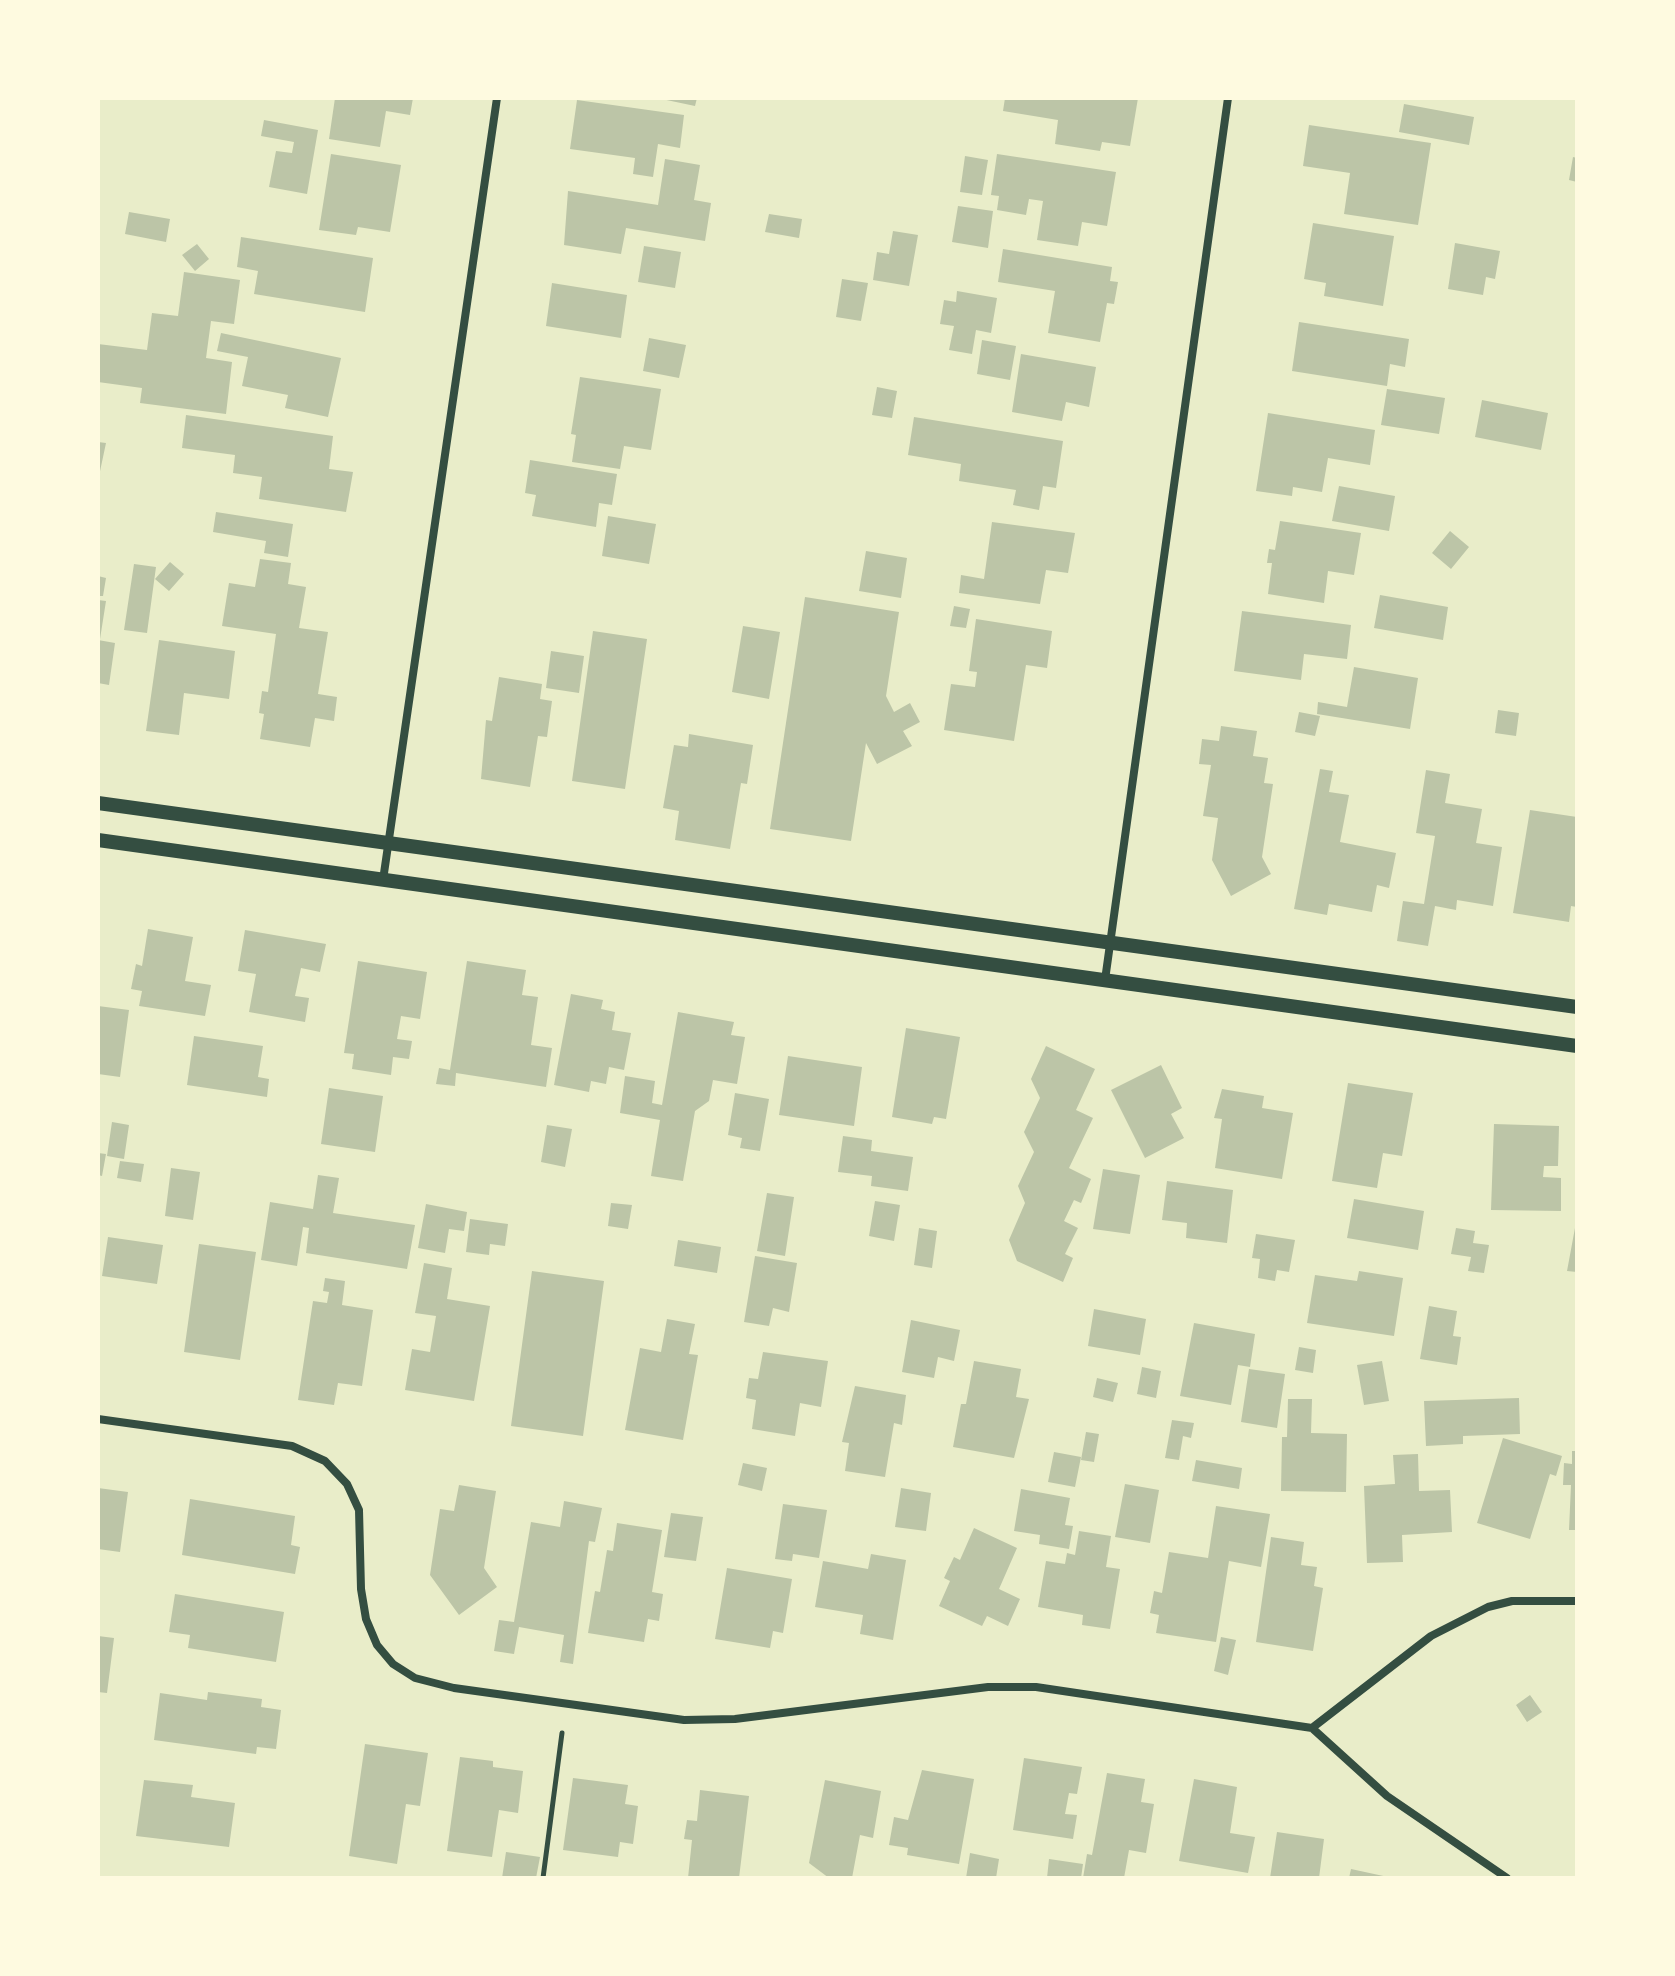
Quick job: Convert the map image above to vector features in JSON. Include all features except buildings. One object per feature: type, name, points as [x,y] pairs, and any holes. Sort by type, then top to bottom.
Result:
[{"type":"street","points":[[383,880],[497,98]]},
{"type":"street","points":[[1105,980],[1228,98]]},
{"type":"street","points":[[98,803],[1577,1007]]},
{"type":"street","points":[[98,840],[1577,1046]]},
{"type":"street","points":[[98,1419],[292,1446],[325,1461],[347,1484],[359,1510],[361,1589],[366,1619],[385,1654],[415,1678],[454,1688],[684,1720],[735,1719],[988,1687],[1036,1687],[1312,1728],[1387,1796],[1507,1878]]},
{"type":"street","points":[[1312,1728],[1431,1636],[1488,1607],[1512,1601],[1577,1601]]},
{"type":"path","points":[[543,1878],[562,1733]]}]
